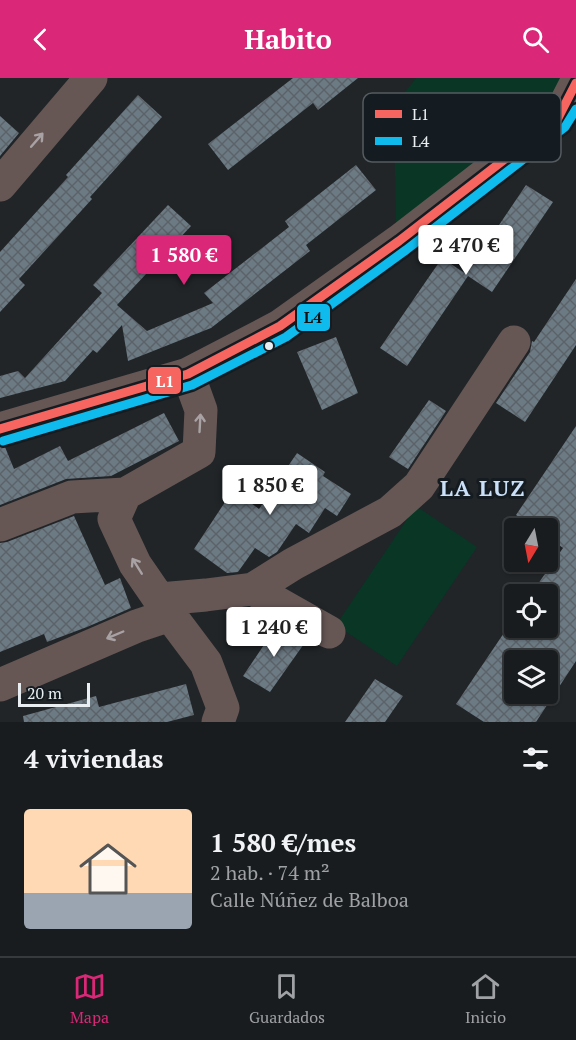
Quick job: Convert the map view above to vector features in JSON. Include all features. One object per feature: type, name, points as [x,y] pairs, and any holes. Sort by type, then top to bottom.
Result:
[{"type":"street","points":[[0,185],[91,78]]},
{"type":"street","points":[[567,127],[576,82]]},
{"type":"street","points":[[0,429],[188,374],[280,326],[515,162]]},
{"type":"street","points":[[0,685],[137,626],[165,607],[206,595],[253,589],[293,564],[390,512],[419,486],[514,342]]},
{"type":"street","points":[[0,525],[72,497],[125,494],[199,452],[201,410],[188,374]]},
{"type":"street","points":[[125,494],[114,519],[135,564],[206,663],[223,708],[218,722]]},
{"type":"street","points":[[253,589],[329,632]]},
{"type":"green space","points":[[416,78],[576,78],[561,111],[561,93],[404,93]]},
{"type":"green space","points":[[395,162],[491,162],[396,224]]},
{"type":"green space","points":[[416,506],[477,547],[397,666],[336,625]]},
{"type":"building","points":[[293,78],[358,78],[318,110],[313,103],[228,170],[208,144]]},
{"type":"building","points":[[138,95],[162,117],[19,279],[25,285],[0,312],[0,252]]},
{"type":"building","points":[[0,116],[19,133],[0,156]]},
{"type":"building","points":[[356,165],[376,190],[306,245],[310,251],[211,328],[128,361],[122,325],[97,353],[93,350],[65,381],[0,398],[0,376],[18,371],[25,378],[102,293],[93,285],[168,205],[191,226],[117,305],[147,331],[213,303],[204,293],[289,227],[285,221]]},
{"type":"building","points":[[526,185],[553,202],[492,292],[468,276],[407,366],[380,348],[442,258],[466,274]]},
{"type":"building","points":[[576,279],[576,345],[525,422],[496,403],[530,352],[532,341],[534,342]]},
{"type":"building","points":[[336,337],[358,393],[322,410],[297,352]]},
{"type":"building","points":[[429,400],[446,411],[408,469],[389,457]]},
{"type":"building","points":[[164,413],[179,441],[111,476],[66,479],[0,505],[0,447],[5,447],[14,469],[60,446],[68,461]]},
{"type":"building","points":[[576,426],[576,661],[558,688],[558,650],[504,650],[504,704],[548,704],[536,722],[484,722],[456,704],[504,633],[504,638],[558,638],[558,584],[538,584],[546,572],[558,572],[558,555],[563,548],[558,544],[558,518],[520,518],[516,515]]},
{"type":"building","points":[[297,453],[325,472],[323,476],[351,494],[337,516],[325,508],[309,533],[296,524],[277,552],[269,557],[255,548],[238,572],[227,573],[194,549],[233,490],[259,509]]},
{"type":"building","points":[[74,516],[105,585],[120,578],[131,608],[47,642],[44,634],[0,652],[0,543]]},
{"type":"building","points":[[278,624],[306,641],[270,692],[243,676]]},
{"type":"building","points":[[375,679],[403,696],[385,722],[345,722]]},
{"type":"building","points":[[186,684],[194,715],[167,722],[24,722],[23,716],[96,696],[99,707]]},
{"type":"transit line","name":"L1","points":[[561,112],[576,83]]},
{"type":"transit line","name":"L4","points":[[561,130],[576,109]]},
{"type":"transit line","name":"L1","points":[[0,429],[188,374],[280,326],[399,241],[501,162]]},
{"type":"transit line","name":"L4","points":[[3,441],[192,385],[286,337],[406,250],[520,162]]},
{"type":"district","name":"LA LUZ","points":[[483,487]]}]
